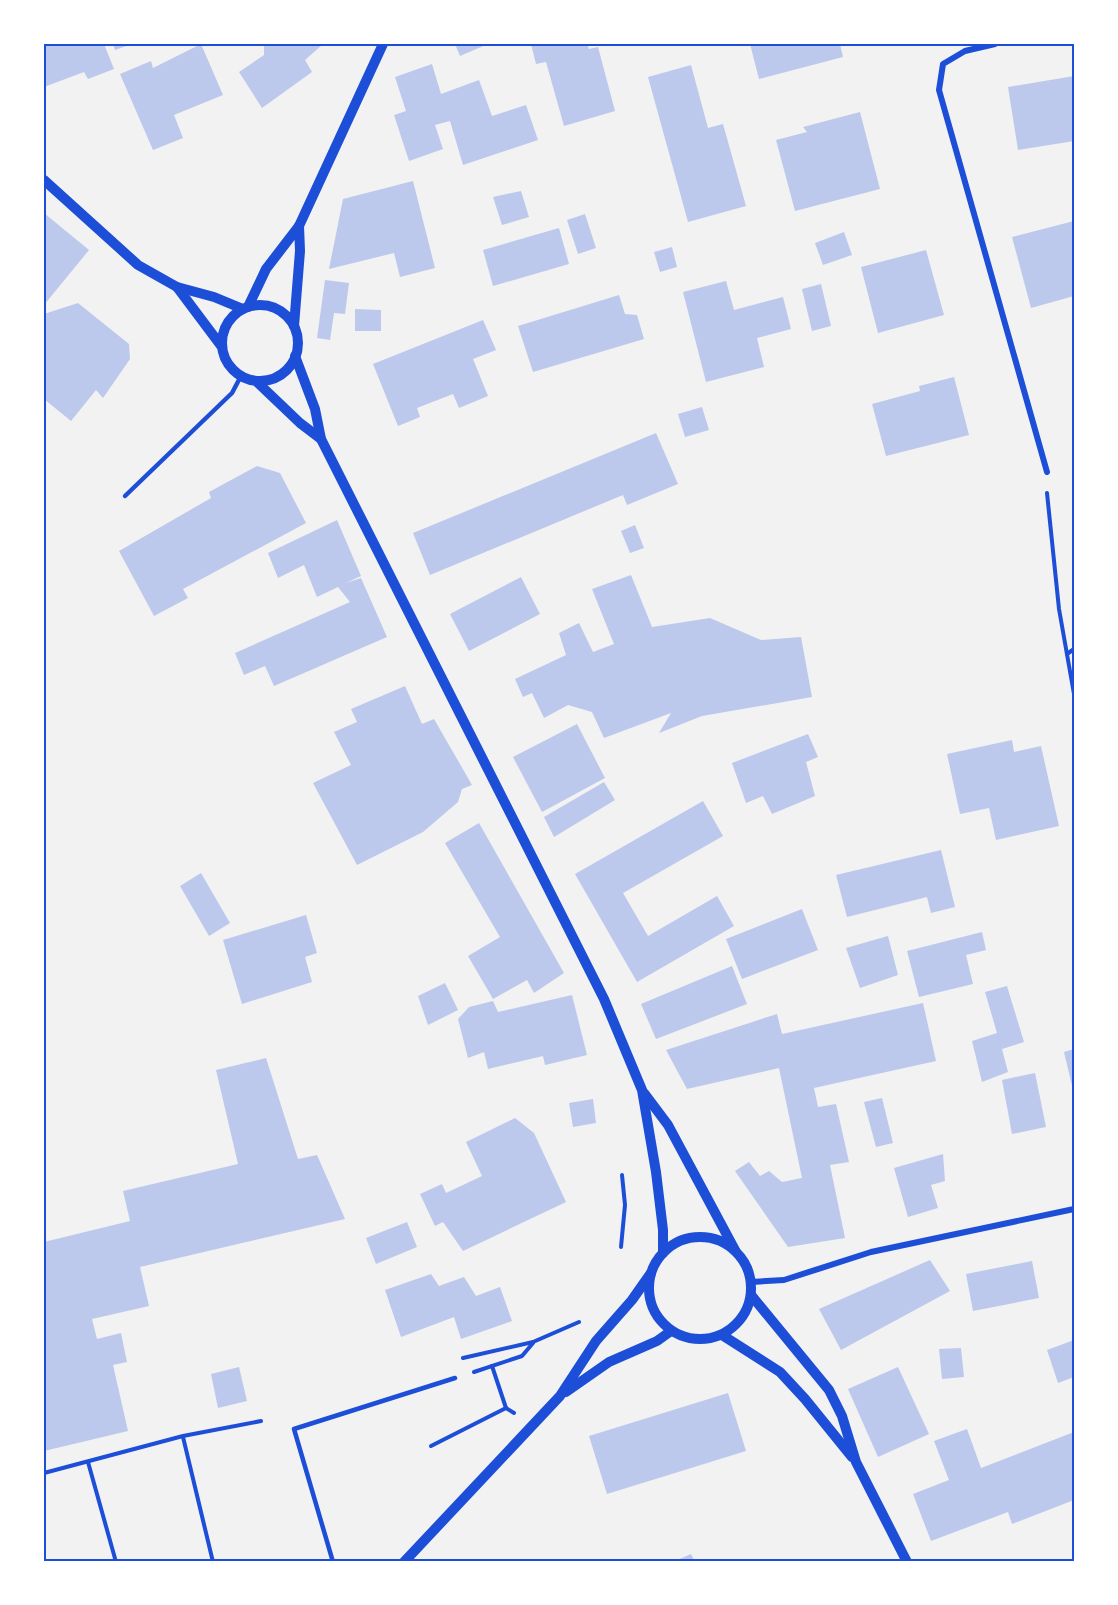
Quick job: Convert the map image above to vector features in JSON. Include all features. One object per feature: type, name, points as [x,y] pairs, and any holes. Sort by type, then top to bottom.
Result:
[{"type":"street","points":[[245,308],[266,269],[298,226],[383,44]]},
{"type":"street","points":[[995,44],[965,51],[942,64],[939,90],[1047,472]]},
{"type":"street","points":[[44,180],[138,265],[177,287],[245,308]]},
{"type":"street","points":[[256,381],[275,378],[286,371],[295,356],[297,337],[294,326],[300,251],[298,226]]},
{"type":"street","points":[[177,287],[222,347],[228,364],[241,376],[256,381],[300,423],[321,439]]},
{"type":"street","points":[[222,347],[226,326],[233,315],[245,308],[265,305],[276,308],[286,315],[294,326]]},
{"type":"street","points":[[295,356],[315,409],[321,439],[604,999],[642,1090],[656,1172],[663,1230],[663,1253]]},
{"type":"street","points":[[642,1090],[668,1125],[737,1253],[747,1266],[751,1295],[741,1319],[722,1335],[695,1340],[671,1331],[653,1310],[649,1298],[651,1273]]},
{"type":"street","points":[[751,1282],[784,1280],[871,1252],[1074,1209]]},
{"type":"street","points":[[404,1562],[560,1396],[596,1341],[632,1300],[663,1253],[676,1243],[692,1238],[708,1238],[724,1243],[737,1253]]},
{"type":"street","points":[[751,1295],[829,1390],[842,1416],[856,1462],[907,1562]]},
{"type":"street","points":[[560,1396],[609,1362],[657,1341],[671,1331]]},
{"type":"street","points":[[722,1335],[780,1372],[856,1462]]},
{"type":"lane","points":[[125,496],[232,393],[241,376]]},
{"type":"lane","points":[[333,1562],[294,1429],[455,1378]]},
{"type":"path","points":[[1047,472],[1047,512],[1074,694]]},
{"type":"path","points":[[1067,654],[1074,649]]},
{"type":"path","points":[[621,1247],[625,1204],[622,1175]]},
{"type":"path","points":[[459,1359],[533,1342],[579,1322],[586,1316]]},
{"type":"path","points":[[455,1378],[522,1356],[533,1342]]},
{"type":"path","points":[[492,1366],[506,1408],[514,1413]]},
{"type":"path","points":[[431,1446],[506,1408]]},
{"type":"path","points":[[44,1473],[183,1436],[261,1420]]},
{"type":"path","points":[[183,1436],[213,1562]]},
{"type":"path","points":[[88,1462],[116,1562]]},
{"type":"building","points":[[44,44],[104,44],[114,69],[88,79],[84,72],[44,87]]},
{"type":"building","points":[[113,44],[132,44],[115,50]]},
{"type":"building","points":[[201,44],[223,95],[174,115],[183,138],[153,150],[120,74],[151,61],[153,68]]},
{"type":"building","points":[[264,44],[322,45],[305,60],[312,72],[262,108],[239,72],[264,55]]},
{"type":"building","points":[[455,44],[488,44],[460,56]]},
{"type":"building","points":[[531,44],[587,44],[589,49],[598,47],[615,111],[564,126],[546,62],[536,64]]},
{"type":"building","points":[[750,44],[840,44],[843,57],[759,79]]},
{"type":"building","points":[[432,64],[441,94],[479,80],[492,116],[526,105],[538,140],[463,165],[450,121],[435,125],[443,149],[409,161],[394,115],[406,111],[395,77]]},
{"type":"building","points":[[691,65],[708,128],[723,124],[746,206],[688,222],[648,77]]},
{"type":"building","points":[[1074,76],[1074,141],[1018,150],[1008,87]]},
{"type":"building","points":[[860,112],[880,189],[795,211],[776,140],[807,132],[803,127]]},
{"type":"building","points":[[413,181],[435,268],[400,277],[394,253],[329,269],[343,199]]},
{"type":"building","points":[[521,191],[529,217],[502,225],[493,197]]},
{"type":"building","points":[[44,213],[89,250],[44,305]]},
{"type":"building","points":[[585,214],[596,248],[578,254],[567,220]]},
{"type":"building","points":[[1074,221],[1074,296],[1031,308],[1012,237]]},
{"type":"building","points":[[559,228],[569,264],[493,286],[483,250]]},
{"type":"building","points":[[844,232],[852,255],[823,265],[815,243]]},
{"type":"building","points":[[672,247],[677,267],[660,272],[654,252]]},
{"type":"building","points":[[926,250],[944,315],[878,333],[861,267]]},
{"type":"building","points":[[325,280],[349,283],[345,314],[334,313],[330,340],[317,338]]},
{"type":"building","points":[[726,281],[734,310],[783,297],[791,329],[757,338],[764,367],[706,382],[683,292]]},
{"type":"building","points":[[821,284],[831,326],[812,331],[802,289]]},
{"type":"building","points":[[619,295],[625,314],[637,315],[644,339],[533,372],[518,326]]},
{"type":"building","points":[[78,303],[129,344],[130,359],[103,398],[96,390],[71,421],[44,399],[44,314]]},
{"type":"building","points":[[355,309],[381,310],[381,331],[355,331]]},
{"type":"building","points":[[483,320],[496,350],[473,359],[488,396],[459,408],[453,394],[417,408],[420,417],[398,426],[373,364]]},
{"type":"building","points":[[954,377],[969,435],[886,456],[872,404],[920,391],[919,386]]},
{"type":"building","points":[[702,407],[709,430],[685,437],[678,414]]},
{"type":"building","points":[[656,433],[678,484],[627,505],[623,495],[430,575],[413,533]]},
{"type":"building","points":[[257,466],[280,473],[306,523],[183,589],[188,598],[154,616],[119,551],[211,498],[209,492]]},
{"type":"building","points":[[337,520],[361,576],[346,583],[361,578],[387,637],[274,686],[265,666],[244,675],[235,653],[350,602],[338,587],[317,597],[304,565],[278,578],[268,553]]},
{"type":"building","points":[[635,525],[644,548],[630,553],[621,531]]},
{"type":"building","points":[[631,575],[652,627],[710,618],[761,640],[801,637],[812,697],[702,716],[659,733],[671,713],[604,738],[592,712],[568,705],[544,718],[532,693],[523,697],[515,679],[566,655],[559,633],[579,623],[593,652],[614,644],[592,589]]},
{"type":"building","points":[[521,577],[540,614],[469,651],[450,614]]},
{"type":"building","points":[[405,686],[422,724],[434,719],[472,785],[462,789],[458,802],[423,832],[357,865],[313,783],[351,765],[334,732],[357,722],[351,709]]},
{"type":"building","points":[[577,724],[605,778],[542,812],[513,757]]},
{"type":"building","points":[[808,734],[818,757],[806,762],[815,796],[772,814],[763,796],[746,803],[732,763]]},
{"type":"building","points":[[1012,740],[1014,752],[1041,746],[1059,826],[996,840],[989,808],[960,814],[947,754]]},
{"type":"building","points":[[604,782],[615,800],[554,837],[544,817]]},
{"type":"building","points":[[703,801],[723,836],[623,893],[648,936],[717,896],[734,926],[637,982],[575,874]]},
{"type":"building","points":[[479,823],[564,973],[534,993],[527,980],[493,999],[468,956],[500,937],[445,843]]},
{"type":"building","points":[[941,850],[955,907],[931,913],[927,897],[847,917],[836,875]]},
{"type":"building","points":[[201,873],[230,923],[209,936],[180,886]]},
{"type":"building","points":[[802,909],[818,950],[742,979],[726,939]]},
{"type":"building","points":[[306,915],[317,953],[305,957],[312,982],[242,1004],[223,940]]},
{"type":"building","points":[[982,932],[986,950],[966,955],[973,984],[919,997],[907,951]]},
{"type":"building","points":[[888,936],[898,975],[860,988],[846,948]]},
{"type":"building","points":[[732,966],[747,1004],[656,1039],[641,1004]]},
{"type":"building","points":[[445,983],[458,1010],[428,1025],[418,996]]},
{"type":"building","points":[[1007,986],[1024,1042],[1002,1049],[1008,1072],[982,1082],[972,1041],[997,1033],[985,992]]},
{"type":"building","points":[[572,995],[587,1055],[545,1065],[543,1056],[488,1069],[484,1052],[468,1058],[458,1019],[469,1007],[493,1001],[498,1012]]},
{"type":"building","points":[[923,1003],[936,1061],[814,1088],[818,1107],[836,1104],[849,1162],[830,1165],[845,1238],[788,1247],[735,1171],[749,1162],[760,1176],[769,1171],[782,1182],[802,1178],[779,1068],[687,1089],[666,1050],[777,1014],[782,1034]]},
{"type":"building","points":[[1074,1049],[1074,1094],[1064,1052]]},
{"type":"building","points":[[266,1058],[298,1159],[317,1155],[345,1219],[140,1267],[149,1306],[92,1319],[97,1339],[121,1333],[127,1362],[113,1365],[128,1431],[44,1451],[44,1242],[130,1221],[123,1191],[238,1164],[216,1070]]},
{"type":"building","points":[[1035,1073],[1046,1127],[1012,1134],[1002,1080]]},
{"type":"building","points":[[882,1098],[893,1143],[876,1147],[864,1102]]},
{"type":"building","points":[[593,1099],[596,1123],[573,1127],[569,1103]]},
{"type":"building","points":[[515,1118],[534,1133],[566,1202],[463,1251],[443,1222],[435,1226],[420,1194],[442,1184],[446,1193],[482,1176],[466,1142]]},
{"type":"building","points":[[943,1154],[945,1181],[931,1185],[938,1208],[908,1217],[894,1168]]},
{"type":"building","points":[[407,1222],[417,1247],[376,1264],[366,1238]]},
{"type":"building","points":[[930,1260],[950,1291],[841,1350],[819,1309]]},
{"type":"building","points":[[1032,1261],[1039,1298],[973,1311],[966,1274]]},
{"type":"building","points":[[431,1274],[439,1286],[464,1277],[476,1296],[500,1287],[512,1321],[461,1339],[454,1317],[401,1337],[385,1290]]},
{"type":"building","points":[[1074,1340],[1074,1377],[1058,1383],[1047,1350]]},
{"type":"building","points":[[961,1348],[964,1377],[942,1379],[939,1349]]},
{"type":"building","points":[[239,1367],[247,1401],[218,1408],[211,1374]]},
{"type":"building","points":[[898,1367],[929,1434],[878,1457],[848,1389]]},
{"type":"building","points":[[728,1393],[746,1451],[607,1494],[589,1436]]},
{"type":"building","points":[[967,1429],[981,1468],[1074,1432],[1074,1500],[1012,1524],[1008,1512],[931,1541],[913,1494],[949,1480],[934,1441]]},
{"type":"building","points":[[691,1554],[695,1562],[673,1562]]}]
